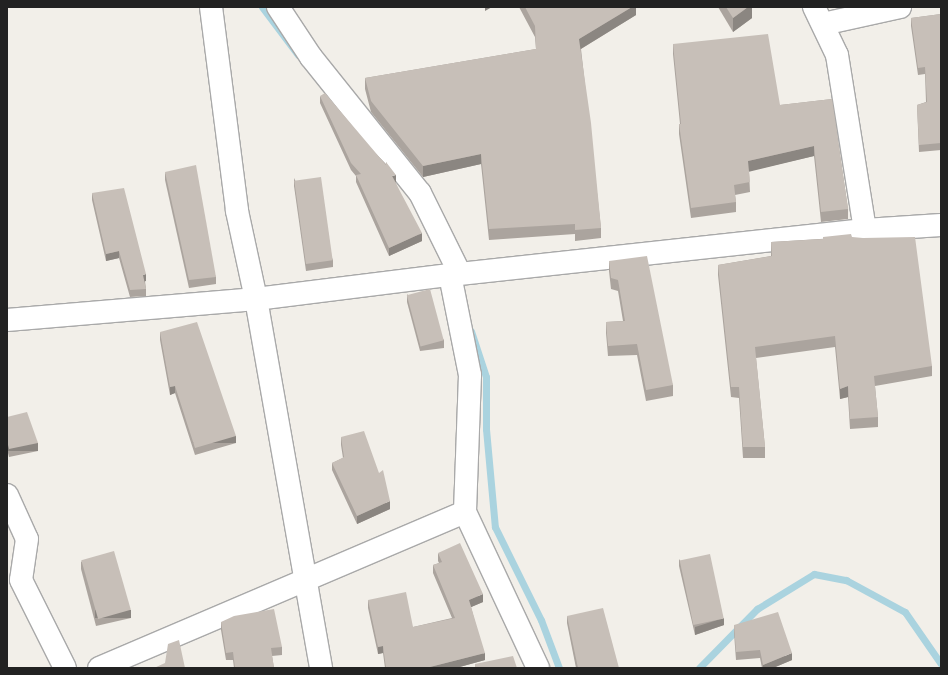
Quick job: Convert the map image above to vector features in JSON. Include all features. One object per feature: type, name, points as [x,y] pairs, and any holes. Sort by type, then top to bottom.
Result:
[{"type":"street","points":[[211,7],[237,211],[256,299],[321,668]]},
{"type":"street","points":[[278,7],[311,57],[420,194],[455,274],[470,376],[465,512],[538,668]]},
{"type":"street","points":[[865,230],[837,55],[818,16],[900,7]]},
{"type":"street","points":[[7,320],[256,299],[455,274],[865,230],[941,225]]},
{"type":"street","points":[[7,495],[27,539],[21,580],[65,668]]},
{"type":"street","points":[[100,668],[465,512]]},
{"type":"building","points":[[525,7],[632,7],[579,39],[591,123],[601,228],[575,230],[575,224],[489,229],[481,154],[423,166],[371,101],[365,78],[536,49],[535,26]]},
{"type":"building","points":[[726,7],[748,7],[733,18]]},
{"type":"building","points":[[941,14],[941,143],[919,145],[917,105],[927,102],[925,67],[918,68],[911,18]]},
{"type":"building","points":[[768,34],[780,105],[832,99],[848,209],[821,212],[814,146],[748,161],[750,182],[734,185],[736,202],[691,208],[679,124],[681,124],[673,44]]},
{"type":"building","points":[[325,93],[396,175],[392,176],[422,233],[389,248],[356,175],[361,174],[351,163],[320,96]]},
{"type":"building","points":[[196,165],[216,277],[189,280],[165,172]]},
{"type":"building","points":[[321,177],[333,260],[306,264],[294,181]]},
{"type":"building","points":[[124,188],[146,274],[143,275],[146,289],[130,290],[119,251],[106,254],[92,193]]},
{"type":"building","points":[[851,234],[852,237],[863,238],[915,237],[932,366],[874,376],[878,417],[850,419],[848,386],[840,389],[835,336],[755,347],[765,447],[743,447],[739,387],[731,387],[718,265],[772,256],[771,242],[823,239],[823,237]]},
{"type":"building","points":[[647,256],[673,385],[646,390],[637,344],[608,346],[606,322],[625,321],[618,280],[611,278],[609,261]]},
{"type":"building","points":[[430,289],[444,340],[421,346],[407,295]]},
{"type":"building","points":[[197,322],[236,436],[195,448],[175,386],[170,387],[160,332]]},
{"type":"building","points":[[27,412],[38,443],[9,449],[7,441],[7,417]]},
{"type":"building","points":[[364,431],[379,473],[383,470],[390,501],[357,516],[332,463],[344,457],[341,437]]},
{"type":"building","points":[[460,543],[483,594],[469,600],[485,653],[426,668],[386,668],[383,646],[378,647],[368,600],[406,592],[413,627],[455,618],[433,565],[442,562],[438,553]]},
{"type":"building","points":[[114,551],[131,610],[98,619],[81,560]]},
{"type":"building","points":[[710,554],[724,619],[693,625],[680,560]]},
{"type":"building","points":[[603,608],[619,668],[578,668],[567,616]]},
{"type":"building","points":[[274,609],[282,647],[271,648],[274,668],[235,668],[233,652],[226,653],[221,622],[234,616]]},
{"type":"building","points":[[778,612],[792,653],[763,665],[760,650],[736,652],[734,625]]},
{"type":"building","points":[[179,640],[185,668],[154,668],[165,663],[168,644]]},
{"type":"building","points":[[513,656],[517,668],[475,668],[475,664]]},
{"type":"waterway","points":[[262,7],[298,55]]},
{"type":"waterway","points":[[471,331],[486,377],[486,429],[495,527],[541,620],[559,668]]},
{"type":"waterway","points":[[699,668],[757,609],[814,574],[846,580],[905,612],[941,664]]}]
